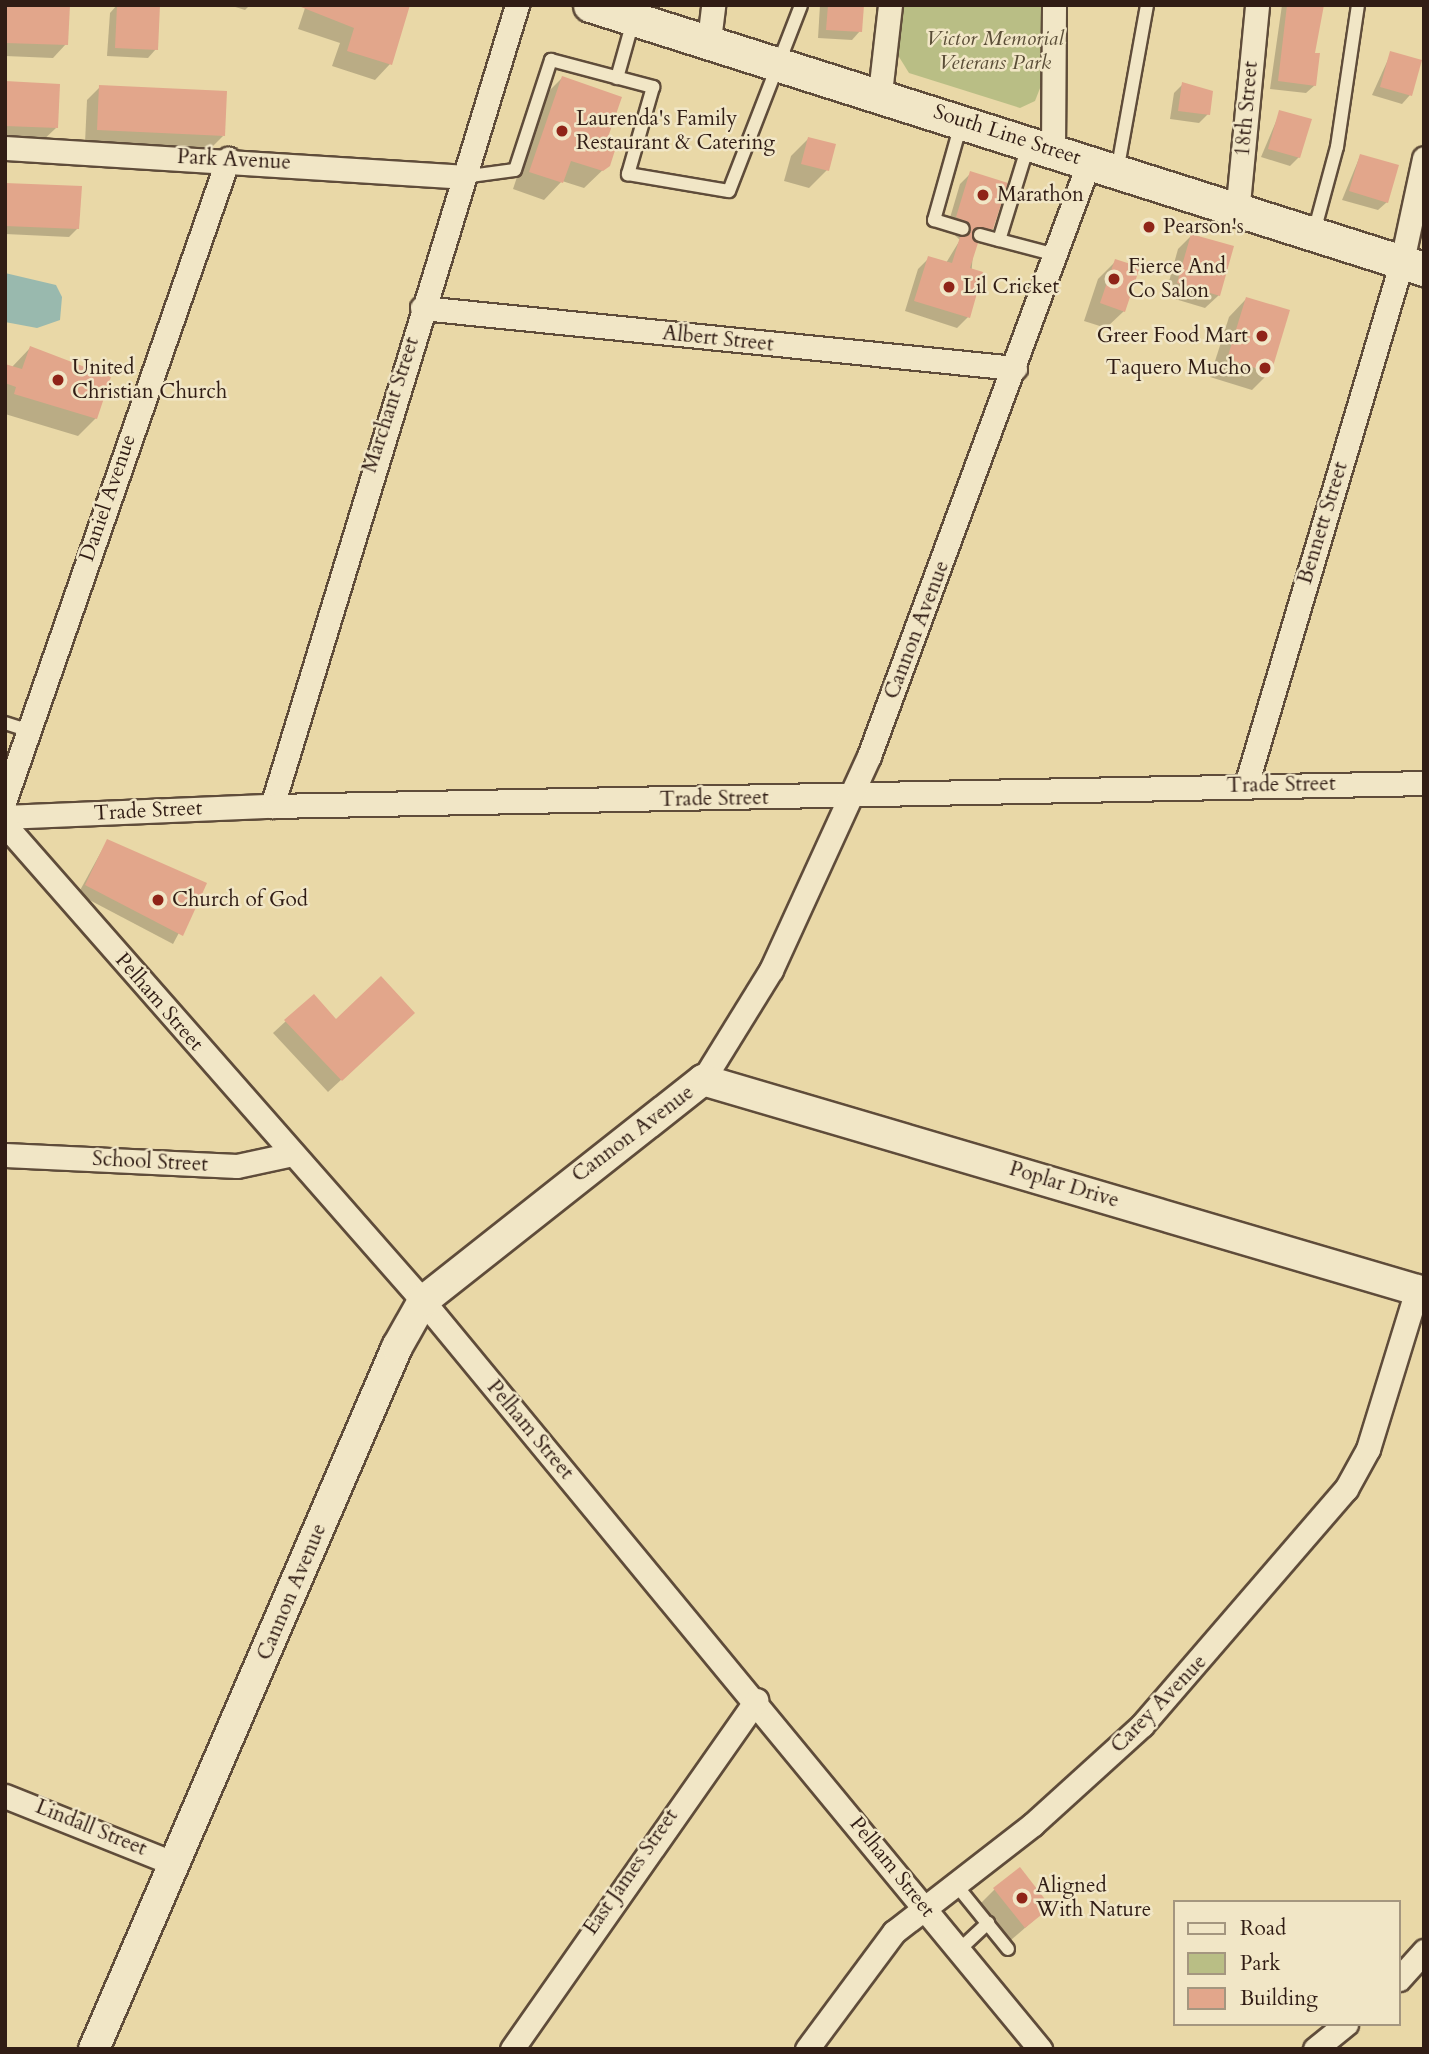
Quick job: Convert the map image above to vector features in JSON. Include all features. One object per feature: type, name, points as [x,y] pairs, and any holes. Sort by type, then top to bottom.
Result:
[{"type":"main road","name":"South Line Street","points":[[612,10],[880,93],[1237,214],[1413,265]]},
{"type":"street","name":"Marchant Street","points":[[272,806],[422,308],[517,5]]},
{"type":"street","points":[[709,40],[713,5]]},
{"type":"street","points":[[880,93],[890,5]]},
{"type":"street","points":[[1041,146],[1054,5]]},
{"type":"street","name":"18th Street","points":[[1237,214],[1257,5]]},
{"type":"street","name":"Park Avenue","points":[[5,149],[228,159],[463,177]]},
{"type":"street","name":"Bennett Street","points":[[1246,785],[1413,265],[1424,158]]},
{"type":"street","name":"Daniel Avenue","points":[[5,799],[228,159]]},
{"type":"street","name":"Cannon Avenue","points":[[94,2049],[397,1347],[423,1301],[703,1080],[771,971],[851,797],[1056,254],[1103,167]]},
{"type":"street","name":"Albert Street","points":[[422,308],[1015,368]]},
{"type":"street","name":"Trade Street","points":[[5,817],[272,806],[851,797],[1246,785],[1424,783]]},
{"type":"street","name":"Pelham Street","points":[[5,825],[423,1301],[756,1700],[1040,2049]]},
{"type":"street","name":"Poplar Drive","points":[[703,1080],[1420,1291]]},
{"type":"street","name":"School Street","points":[[5,1156],[237,1166],[293,1154]]},
{"type":"street","name":"Carey Avenue","points":[[807,2049],[882,1945],[957,1886],[1142,1725],[1346,1489],[1368,1449],[1420,1291]]},
{"type":"street","name":"East James Street","points":[[512,2049],[756,1700]]},
{"type":"street","name":"Lindall Street","points":[[5,1796],[175,1864]]},
{"type":"street","points":[[1401,1977],[1424,1951]]},
{"type":"street","points":[[1315,2049],[1344,2026]]},
{"type":"lane","points":[[463,177],[515,170],[551,60],[653,88],[628,174],[729,191],[776,60],[801,5]]},
{"type":"lane","points":[[1103,167],[1147,5]]},
{"type":"lane","points":[[1312,236],[1337,147],[1358,5]]},
{"type":"lane","points":[[612,10],[617,78]]},
{"type":"lane","points":[[962,120],[934,220],[963,229]]},
{"type":"lane","points":[[999,240],[1041,146]]},
{"type":"lane","points":[[980,235],[1056,254]]},
{"type":"lane","points":[[5,723],[29,731]]},
{"type":"lane","points":[[957,1886],[1008,1949]]},
{"type":"lane","points":[[959,1950],[988,1923]]},
{"type":"green space","name":"Victor Memorial Veterans Park","points":[[901,5],[1042,5],[1042,83],[1035,101],[1020,108],[909,73],[896,52]]},
{"type":"water","points":[[5,273],[56,285],[62,297],[60,320],[37,328],[5,322]]},
{"type":"building","points":[[5,5],[70,5],[68,45],[5,43]]},
{"type":"building","points":[[117,5],[160,5],[158,50],[115,48]]},
{"type":"building","points":[[296,5],[410,5],[392,65],[347,51],[354,28]]},
{"type":"building","points":[[828,5],[864,5],[862,32],[826,30]]},
{"type":"building","points":[[1287,5],[1324,5],[1315,53],[1320,53],[1316,86],[1278,81]]},
{"type":"building","points":[[1390,51],[1422,60],[1412,96],[1380,87]]},
{"type":"building","name":"Laurenda's Family Restaurant & Catering","points":[[562,76],[622,97],[607,140],[617,144],[610,166],[603,171],[571,161],[563,183],[529,172]]},
{"type":"building","points":[[5,81],[60,84],[58,128],[5,126]]},
{"type":"building","points":[[1182,82],[1213,91],[1210,115],[1178,111]]},
{"type":"building","points":[[99,85],[227,91],[225,136],[97,130]]},
{"type":"building","points":[[1279,110],[1312,119],[1300,158],[1268,149]]},
{"type":"building","points":[[808,137],[836,144],[829,171],[801,164]]},
{"type":"building","points":[[1360,154],[1399,165],[1388,203],[1349,191]]},
{"type":"building","points":[[970,171],[1008,183],[993,229],[972,232],[978,243],[970,268],[983,272],[970,318],[914,301],[928,256],[952,263],[960,237],[971,232],[969,223],[956,217]]},
{"type":"building","points":[[5,183],[82,186],[79,229],[5,226]]},
{"type":"building","points":[[1191,234],[1234,246],[1220,296],[1177,283]]},
{"type":"building","points":[[1115,259],[1140,267],[1125,312],[1100,303]]},
{"type":"building","points":[[1246,297],[1290,310],[1271,373],[1227,359]]},
{"type":"building","name":"United Christian Church","points":[[30,346],[111,377],[97,419],[14,394],[16,387],[5,383],[5,364],[22,369]]},
{"type":"building","name":"Church of God","points":[[107,839],[207,883],[183,936],[85,885]]},
{"type":"building","points":[[381,976],[415,1013],[342,1081],[284,1020],[314,994],[336,1019]]},
{"type":"building","name":"Aligned With Nature","points":[[1020,1867],[1051,1907],[1025,1928],[993,1888]]},
{"type":"place","name":"Laurenda's Family Restaurant & Catering","points":[[562,131]]},
{"type":"place","name":"Marathon","points":[[983,195]]},
{"type":"place","name":"Pearson's","points":[[1149,227]]},
{"type":"place","name":"Fierce And Co Salon","points":[[1114,279]]},
{"type":"place","name":"Lil Cricket","points":[[949,287]]},
{"type":"place","name":"Greer Food Mart","points":[[1262,336]]},
{"type":"place","name":"Taquero Mucho","points":[[1265,368]]},
{"type":"place","name":"United Christian Church","points":[[58,380]]},
{"type":"place","name":"Church of God","points":[[158,900]]},
{"type":"place","name":"Aligned With Nature","points":[[1022,1898]]}]
